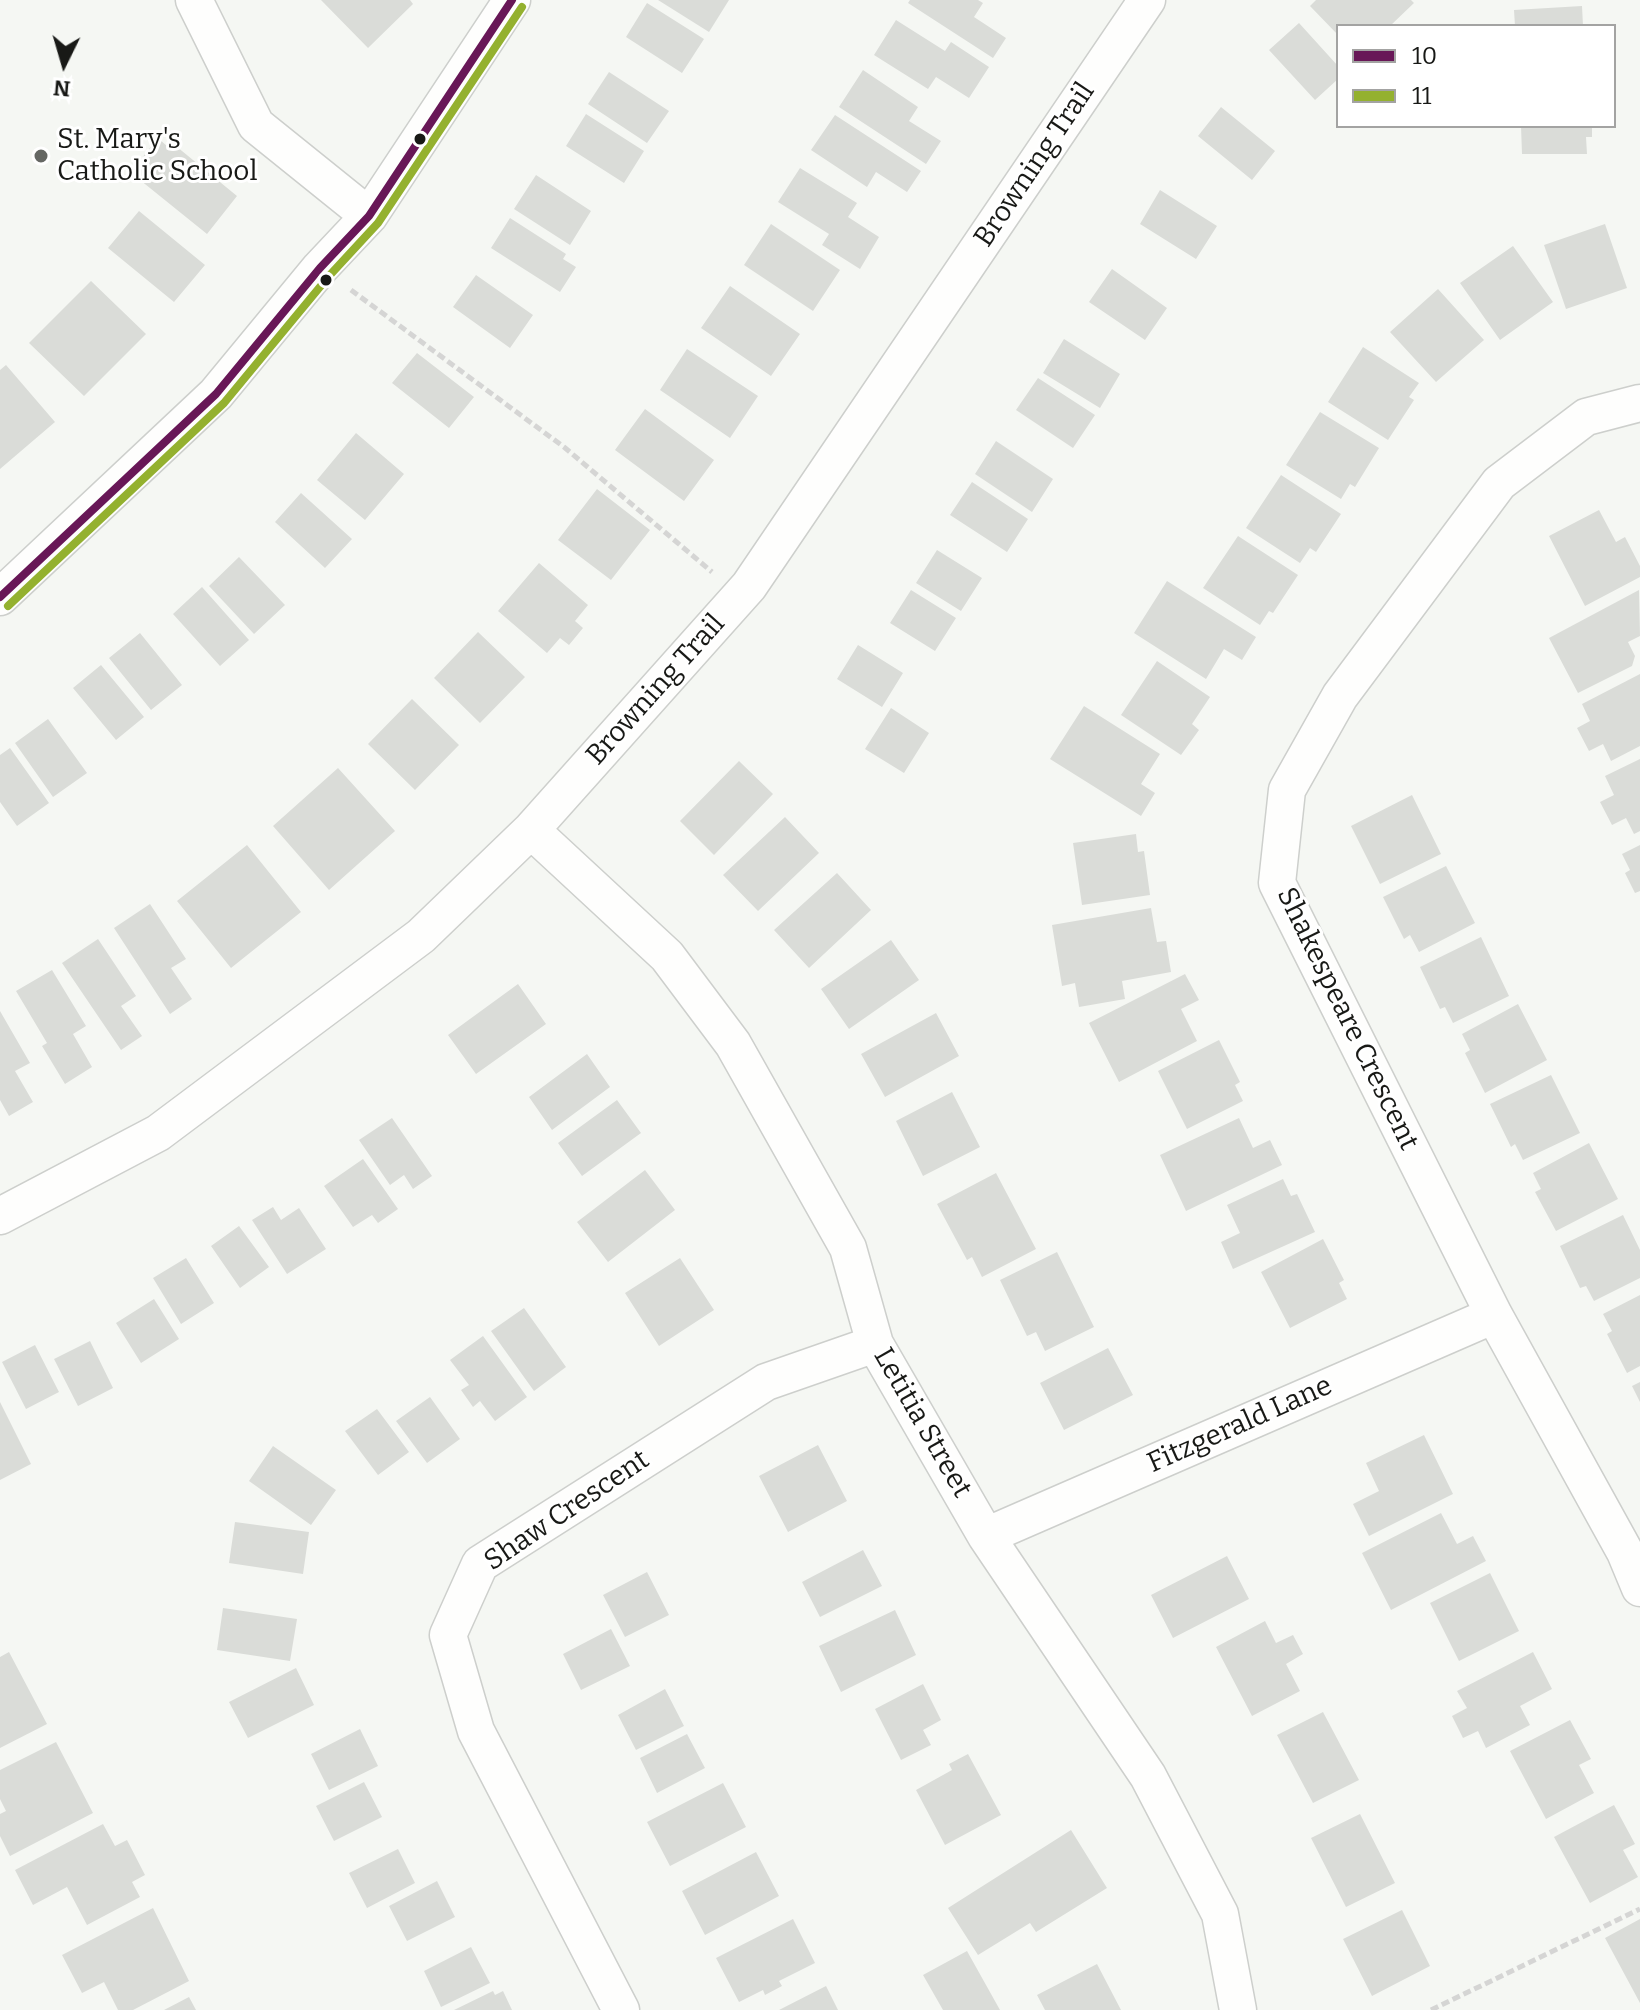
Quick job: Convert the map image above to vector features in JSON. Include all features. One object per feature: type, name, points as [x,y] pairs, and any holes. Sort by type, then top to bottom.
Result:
[{"type":"street","points":[[194,0],[256,125],[369,216]]},
{"type":"street","points":[[0,597],[216,394],[320,268],[369,216],[512,0]]},
{"type":"street","name":"Browning Trail","points":[[0,1216],[158,1133],[421,936],[531,830],[749,586],[1147,0]]},
{"type":"street","name":"Shakespeare Crescent","points":[[1640,403],[1586,417],[1499,483],[1340,696],[1287,790],[1277,883],[1494,1315],[1625,1552],[1640,1588]]},
{"type":"street","name":"Letitia Street","points":[[531,830],[667,956],[733,1044],[848,1248],[875,1344],[986,1536],[1148,1776],[1220,1914],[1238,2010]]},
{"type":"street","name":"Fitzgerald Lane","points":[[986,1536],[1494,1315]]},
{"type":"street","name":"Shaw Crescent","points":[[621,2010],[476,1731],[448,1635],[480,1564],[766,1382],[875,1344]]},
{"type":"path","points":[[320,268],[564,447],[740,596]]},
{"type":"path","points":[[1431,2010],[1640,1909]]},
{"type":"building","points":[[321,0],[410,0],[413,4],[368,48]]},
{"type":"building","points":[[658,0],[729,0],[709,32]]},
{"type":"building","points":[[910,0],[978,0],[983,3],[974,17],[1006,38],[993,58],[908,3]]},
{"type":"building","points":[[1316,0],[1411,0],[1414,3],[1392,24],[1336,24],[1336,33],[1310,6]]},
{"type":"building","points":[[647,3],[704,39],[682,73],[626,37]]},
{"type":"building","points":[[1582,6],[1583,24],[1515,24],[1514,10]]},
{"type":"building","points":[[896,20],[945,51],[951,42],[989,67],[969,98],[936,77],[928,89],[874,55]]},
{"type":"building","points":[[1299,23],[1336,64],[1336,81],[1315,100],[1269,50]]},
{"type":"building","points":[[863,70],[918,107],[909,121],[941,141],[926,164],[839,107]]},
{"type":"building","points":[[609,72],[669,111],[647,143],[588,104]]},
{"type":"building","points":[[1221,107],[1275,151],[1252,180],[1198,136]]},
{"type":"building","points":[[586,114],[644,151],[624,183],[566,146]]},
{"type":"building","points":[[835,115],[921,171],[907,192],[876,172],[867,187],[811,150]]},
{"type":"building","points":[[1521,128],[1592,128],[1592,137],[1586,137],[1587,154],[1522,154]]},
{"type":"building","points":[[158,138],[168,147],[171,142],[237,196],[207,234],[140,180],[143,177],[133,169]]},
{"type":"building","points":[[800,168],[857,203],[848,217],[879,237],[860,269],[822,245],[829,234],[778,202]]},
{"type":"building","points":[[536,175],[591,211],[570,245],[514,209]]},
{"type":"building","points":[[1160,190],[1217,226],[1196,259],[1140,224]]},
{"type":"building","points":[[139,211],[205,265],[174,302],[108,248]]},
{"type":"building","points":[[510,218],[566,254],[563,259],[576,267],[560,292],[491,248]]},
{"type":"building","points":[[771,224],[840,270],[813,311],[744,265]]},
{"type":"building","points":[[1605,224],[1627,288],[1566,309],[1544,245]]},
{"type":"building","points":[[1513,246],[1553,302],[1500,340],[1460,283]]},
{"type":"building","points":[[1112,269],[1167,308],[1145,340],[1089,302]]},
{"type":"building","points":[[476,275],[533,315],[510,348],[453,307]]},
{"type":"building","points":[[91,281],[146,334],[84,396],[29,343]]},
{"type":"building","points":[[730,286],[800,334],[771,376],[701,328]]},
{"type":"building","points":[[1438,289],[1484,340],[1436,382],[1390,332]]},
{"type":"building","points":[[1064,339],[1120,374],[1100,408],[1043,373]]},
{"type":"building","points":[[1363,347],[1419,383],[1409,397],[1414,400],[1388,440],[1328,402]]},
{"type":"building","points":[[687,349],[758,396],[730,438],[660,390]]},
{"type":"building","points":[[417,353],[474,397],[449,428],[392,383]]},
{"type":"building","points":[[6,365],[55,422],[0,469],[0,370]]},
{"type":"building","points":[[1038,378],[1095,415],[1073,448],[1016,410]]},
{"type":"building","points":[[645,409],[714,460],[684,501],[615,450]]},
{"type":"building","points":[[1320,412],[1379,448],[1355,487],[1350,484],[1341,499],[1286,465]]},
{"type":"building","points":[[356,433],[404,474],[365,520],[317,480]]},
{"type":"building","points":[[996,441],[1053,479],[1032,512],[975,474]]},
{"type":"building","points":[[1281,475],[1341,514],[1316,552],[1310,548],[1300,563],[1246,528]]},
{"type":"building","points":[[972,482],[1028,519],[1007,552],[950,515]]},
{"type":"building","points":[[597,489],[650,530],[611,580],[558,540]]},
{"type":"building","points":[[301,493],[352,539],[325,568],[275,522]]},
{"type":"building","points":[[1599,510],[1616,542],[1625,537],[1640,566],[1640,577],[1585,606],[1549,536]]},
{"type":"building","points":[[1238,536],[1298,575],[1273,613],[1269,611],[1260,625],[1203,588]]},
{"type":"building","points":[[937,550],[982,578],[961,611],[916,583]]},
{"type":"building","points":[[239,557],[285,605],[254,634],[209,586]]},
{"type":"building","points":[[539,563],[588,605],[575,621],[583,628],[569,645],[560,638],[547,653],[498,611]]},
{"type":"building","points":[[1167,581],[1256,637],[1242,660],[1224,649],[1206,679],[1134,633]]},
{"type":"building","points":[[202,587],[249,640],[220,666],[173,614]]},
{"type":"building","points":[[911,590],[956,618],[935,651],[890,623]]},
{"type":"building","points":[[1639,590],[1640,636],[1628,642],[1635,656],[1632,666],[1578,693],[1549,638]]},
{"type":"building","points":[[478,632],[525,677],[480,723],[434,678]]},
{"type":"building","points":[[140,633],[182,685],[151,710],[109,658]]},
{"type":"building","points":[[858,645],[903,673],[882,707],[837,679]]},
{"type":"building","points":[[1157,661],[1210,697],[1192,724],[1199,730],[1181,755],[1121,715]]},
{"type":"building","points":[[101,665],[144,717],[116,740],[73,688]]},
{"type":"building","points":[[1640,674],[1640,746],[1611,761],[1603,744],[1589,751],[1577,728],[1590,721],[1582,704]]},
{"type":"building","points":[[412,699],[459,745],[415,790],[368,744]]},
{"type":"building","points":[[1084,706],[1160,754],[1141,784],[1155,793],[1141,816],[1050,759]]},
{"type":"building","points":[[891,708],[929,733],[904,773],[865,749]]},
{"type":"building","points":[[48,719],[87,773],[53,797],[15,743]]},
{"type":"building","points":[[10,748],[49,803],[17,826],[0,802],[0,755]]},
{"type":"building","points":[[1640,759],[1640,831],[1634,834],[1626,818],[1612,825],[1600,802],[1614,795],[1605,776]]},
{"type":"building","points":[[739,761],[773,794],[714,855],[680,821]]},
{"type":"building","points":[[338,768],[395,831],[329,890],[273,826]]},
{"type":"building","points":[[1412,795],[1441,854],[1380,884],[1351,826]]},
{"type":"building","points":[[785,817],[819,853],[758,911],[723,875]]},
{"type":"building","points":[[1136,834],[1138,852],[1144,851],[1150,895],[1082,905],[1073,843]]},
{"type":"building","points":[[247,845],[301,912],[231,968],[177,901]]},
{"type":"building","points":[[1640,845],[1640,891],[1635,893],[1625,873],[1630,870],[1622,854]]},
{"type":"building","points":[[1446,866],[1475,923],[1419,952],[1410,935],[1404,939],[1383,897]]},
{"type":"building","points":[[837,873],[871,910],[809,968],[774,930]]},
{"type":"building","points":[[150,904],[186,959],[171,968],[192,999],[170,1014],[114,928]]},
{"type":"building","points":[[1151,908],[1157,942],[1166,941],[1171,972],[1122,981],[1125,999],[1079,1007],[1075,983],[1062,986],[1052,925]]},
{"type":"building","points":[[1481,937],[1509,996],[1453,1023],[1445,1007],[1440,1009],[1420,967]]},
{"type":"building","points":[[98,939],[136,996],[121,1006],[142,1036],[121,1050],[62,963]]},
{"type":"building","points":[[891,940],[919,980],[849,1029],[821,989]]},
{"type":"building","points":[[52,970],[86,1026],[73,1034],[92,1067],[65,1084],[42,1046],[47,1043],[16,991]]},
{"type":"building","points":[[1185,974],[1199,1000],[1181,1009],[1197,1041],[1119,1082],[1089,1023]]},
{"type":"building","points":[[518,984],[546,1024],[476,1074],[448,1035]]},
{"type":"building","points":[[1518,1004],[1547,1060],[1485,1093],[1465,1053],[1470,1050],[1462,1034]]},
{"type":"building","points":[[0,1011],[30,1063],[15,1071],[33,1102],[9,1116],[0,1100]]},
{"type":"building","points":[[936,1013],[959,1056],[885,1097],[861,1054]]},
{"type":"building","points":[[1219,1040],[1240,1082],[1235,1085],[1243,1101],[1187,1129],[1158,1071]]},
{"type":"building","points":[[587,1054],[610,1087],[552,1130],[529,1097]]},
{"type":"building","points":[[1551,1075],[1580,1133],[1523,1160],[1515,1144],[1511,1147],[1490,1104]]},
{"type":"building","points":[[952,1092],[980,1147],[923,1176],[896,1121]]},
{"type":"building","points":[[617,1100],[641,1133],[582,1176],[558,1143]]},
{"type":"building","points":[[392,1118],[432,1176],[413,1189],[404,1175],[390,1185],[359,1140]]},
{"type":"building","points":[[1239,1118],[1253,1148],[1270,1140],[1282,1165],[1186,1211],[1160,1155]]},
{"type":"building","points":[[1589,1143],[1618,1199],[1556,1231],[1535,1192],[1541,1189],[1533,1173]]},
{"type":"building","points":[[363,1159],[398,1209],[378,1223],[372,1215],[353,1227],[324,1186]]},
{"type":"building","points":[[645,1170],[675,1210],[608,1262],[577,1222]]},
{"type":"building","points":[[996,1173],[1036,1249],[982,1277],[972,1257],[967,1260],[937,1204]]},
{"type":"building","points":[[1283,1179],[1291,1196],[1297,1194],[1315,1232],[1233,1269],[1221,1242],[1240,1233],[1227,1205]]},
{"type":"building","points":[[273,1207],[281,1220],[299,1208],[326,1249],[287,1274],[252,1220]]},
{"type":"building","points":[[1623,1215],[1640,1250],[1640,1278],[1594,1301],[1586,1286],[1580,1288],[1560,1246]]},
{"type":"building","points":[[239,1226],[269,1267],[240,1288],[211,1246]]},
{"type":"building","points":[[1323,1239],[1344,1280],[1339,1283],[1347,1299],[1290,1328],[1261,1272]]},
{"type":"building","points":[[1057,1252],[1094,1327],[1045,1351],[1036,1332],[1027,1336],[1000,1280]]},
{"type":"building","points":[[186,1258],[214,1303],[181,1324],[153,1278]]},
{"type":"building","points":[[680,1258],[714,1310],[659,1346],[625,1293]]},
{"type":"building","points":[[1640,1295],[1640,1366],[1627,1373],[1607,1334],[1612,1331],[1603,1314]]},
{"type":"building","points":[[154,1299],[179,1339],[141,1363],[116,1323]]},
{"type":"building","points":[[524,1308],[566,1367],[534,1391],[491,1331]]},
{"type":"building","points":[[483,1336],[527,1397],[495,1421],[480,1401],[473,1407],[461,1390],[469,1385],[450,1360]]},
{"type":"building","points":[[90,1341],[113,1388],[78,1406],[54,1359]]},
{"type":"building","points":[[35,1345],[59,1392],[26,1409],[2,1362]]},
{"type":"building","points":[[1108,1348],[1133,1395],[1064,1430],[1040,1383]]},
{"type":"building","points":[[1640,1382],[1640,1402],[1632,1386]]},
{"type":"building","points":[[430,1397],[460,1439],[427,1463],[396,1421]]},
{"type":"building","points":[[0,1402],[31,1464],[0,1480]]},
{"type":"building","points":[[377,1409],[409,1452],[378,1475],[345,1431]]},
{"type":"building","points":[[1424,1435],[1453,1494],[1369,1536],[1353,1504],[1379,1491],[1366,1463]]},
{"type":"building","points":[[818,1445],[847,1501],[788,1532],[759,1476]]},
{"type":"building","points":[[273,1446],[336,1490],[311,1525],[249,1481]]},
{"type":"building","points":[[1441,1513],[1457,1544],[1473,1536],[1486,1561],[1391,1610],[1362,1553]]},
{"type":"building","points":[[235,1522],[309,1532],[303,1574],[229,1563]]},
{"type":"building","points":[[863,1550],[882,1586],[820,1617],[802,1582]]},
{"type":"building","points":[[1227,1556],[1249,1599],[1173,1638],[1151,1595]]},
{"type":"building","points":[[647,1572],[669,1615],[625,1637],[603,1595]]},
{"type":"building","points":[[1490,1573],[1519,1631],[1459,1661],[1430,1603]]},
{"type":"building","points":[[223,1608],[297,1619],[290,1661],[217,1650]]},
{"type":"building","points":[[895,1610],[916,1655],[841,1692],[819,1646]]},
{"type":"building","points":[[1265,1621],[1276,1643],[1293,1635],[1303,1654],[1286,1664],[1300,1691],[1252,1716],[1216,1647]]},
{"type":"building","points":[[611,1629],[630,1666],[581,1690],[563,1654]]},
{"type":"building","points":[[9,1652],[47,1724],[0,1748],[0,1657]]},
{"type":"building","points":[[1533,1652],[1552,1689],[1520,1706],[1530,1725],[1486,1748],[1478,1731],[1463,1738],[1452,1716],[1467,1708],[1457,1691]]},
{"type":"building","points":[[296,1668],[314,1705],[248,1738],[229,1702]]},
{"type":"building","points":[[923,1684],[941,1720],[923,1730],[931,1745],[901,1760],[875,1709]]},
{"type":"building","points":[[665,1689],[684,1726],[636,1750],[618,1715]]},
{"type":"building","points":[[1323,1712],[1359,1780],[1313,1803],[1277,1735]]},
{"type":"building","points":[[1570,1720],[1591,1759],[1579,1765],[1594,1793],[1546,1819],[1510,1751]]},
{"type":"building","points":[[360,1729],[378,1766],[329,1790],[311,1754]]},
{"type":"building","points":[[687,1734],[705,1768],[657,1793],[640,1758]]},
{"type":"building","points":[[56,1742],[93,1813],[10,1856],[0,1836],[0,1814],[6,1811],[0,1799],[0,1770]]},
{"type":"building","points":[[968,1754],[1001,1815],[945,1845],[916,1790],[952,1770],[949,1764]]},
{"type":"building","points":[[364,1782],[382,1817],[334,1841],[316,1806]]},
{"type":"building","points":[[723,1783],[746,1827],[670,1866],[647,1822]]},
{"type":"building","points":[[1614,1805],[1635,1844],[1623,1850],[1638,1877],[1590,1903],[1554,1837]]},
{"type":"building","points":[[1360,1814],[1395,1883],[1346,1907],[1311,1838]]},
{"type":"building","points":[[103,1824],[115,1846],[127,1840],[145,1875],[132,1882],[140,1897],[87,1925],[67,1887],[33,1905],[15,1870]]},
{"type":"building","points":[[1071,1830],[1107,1888],[1036,1932],[1030,1923],[978,1955],[948,1908]]},
{"type":"building","points":[[398,1849],[415,1883],[367,1908],[349,1873]]},
{"type":"building","points":[[756,1852],[779,1896],[705,1935],[682,1891]]},
{"type":"building","points":[[437,1881],[455,1917],[407,1941],[389,1906]]},
{"type":"building","points":[[153,1908],[189,1981],[133,2010],[118,2010],[104,1982],[82,1993],[62,1955]]},
{"type":"building","points":[[1402,1910],[1430,1966],[1372,1996],[1343,1939]]},
{"type":"building","points":[[793,1919],[815,1963],[779,1981],[782,1986],[765,1995],[763,1990],[739,2002],[716,1958]]},
{"type":"building","points":[[1640,1919],[1640,2003],[1605,1938]]},
{"type":"building","points":[[471,1947],[490,1983],[441,2007],[424,1971]]},
{"type":"building","points":[[967,1951],[1000,2010],[943,2010],[923,1975]]},
{"type":"building","points":[[1097,1964],[1121,2010],[1045,2010],[1037,1995]]},
{"type":"building","points":[[826,1986],[838,2010],[779,2010]]},
{"type":"building","points":[[493,1991],[495,1995],[503,1991],[512,2010],[454,2010]]},
{"type":"building","points":[[189,1997],[196,2010],[164,2010]]},
{"type":"transit line","name":"10","points":[[0,597],[216,394],[320,268],[369,216],[512,0]]},
{"type":"transit line","name":"11","points":[[8,606],[224,403],[329,276],[378,223],[522,7]]},
{"type":"place","name":"St. Mary's Catholic School","points":[[41,156]]}]
